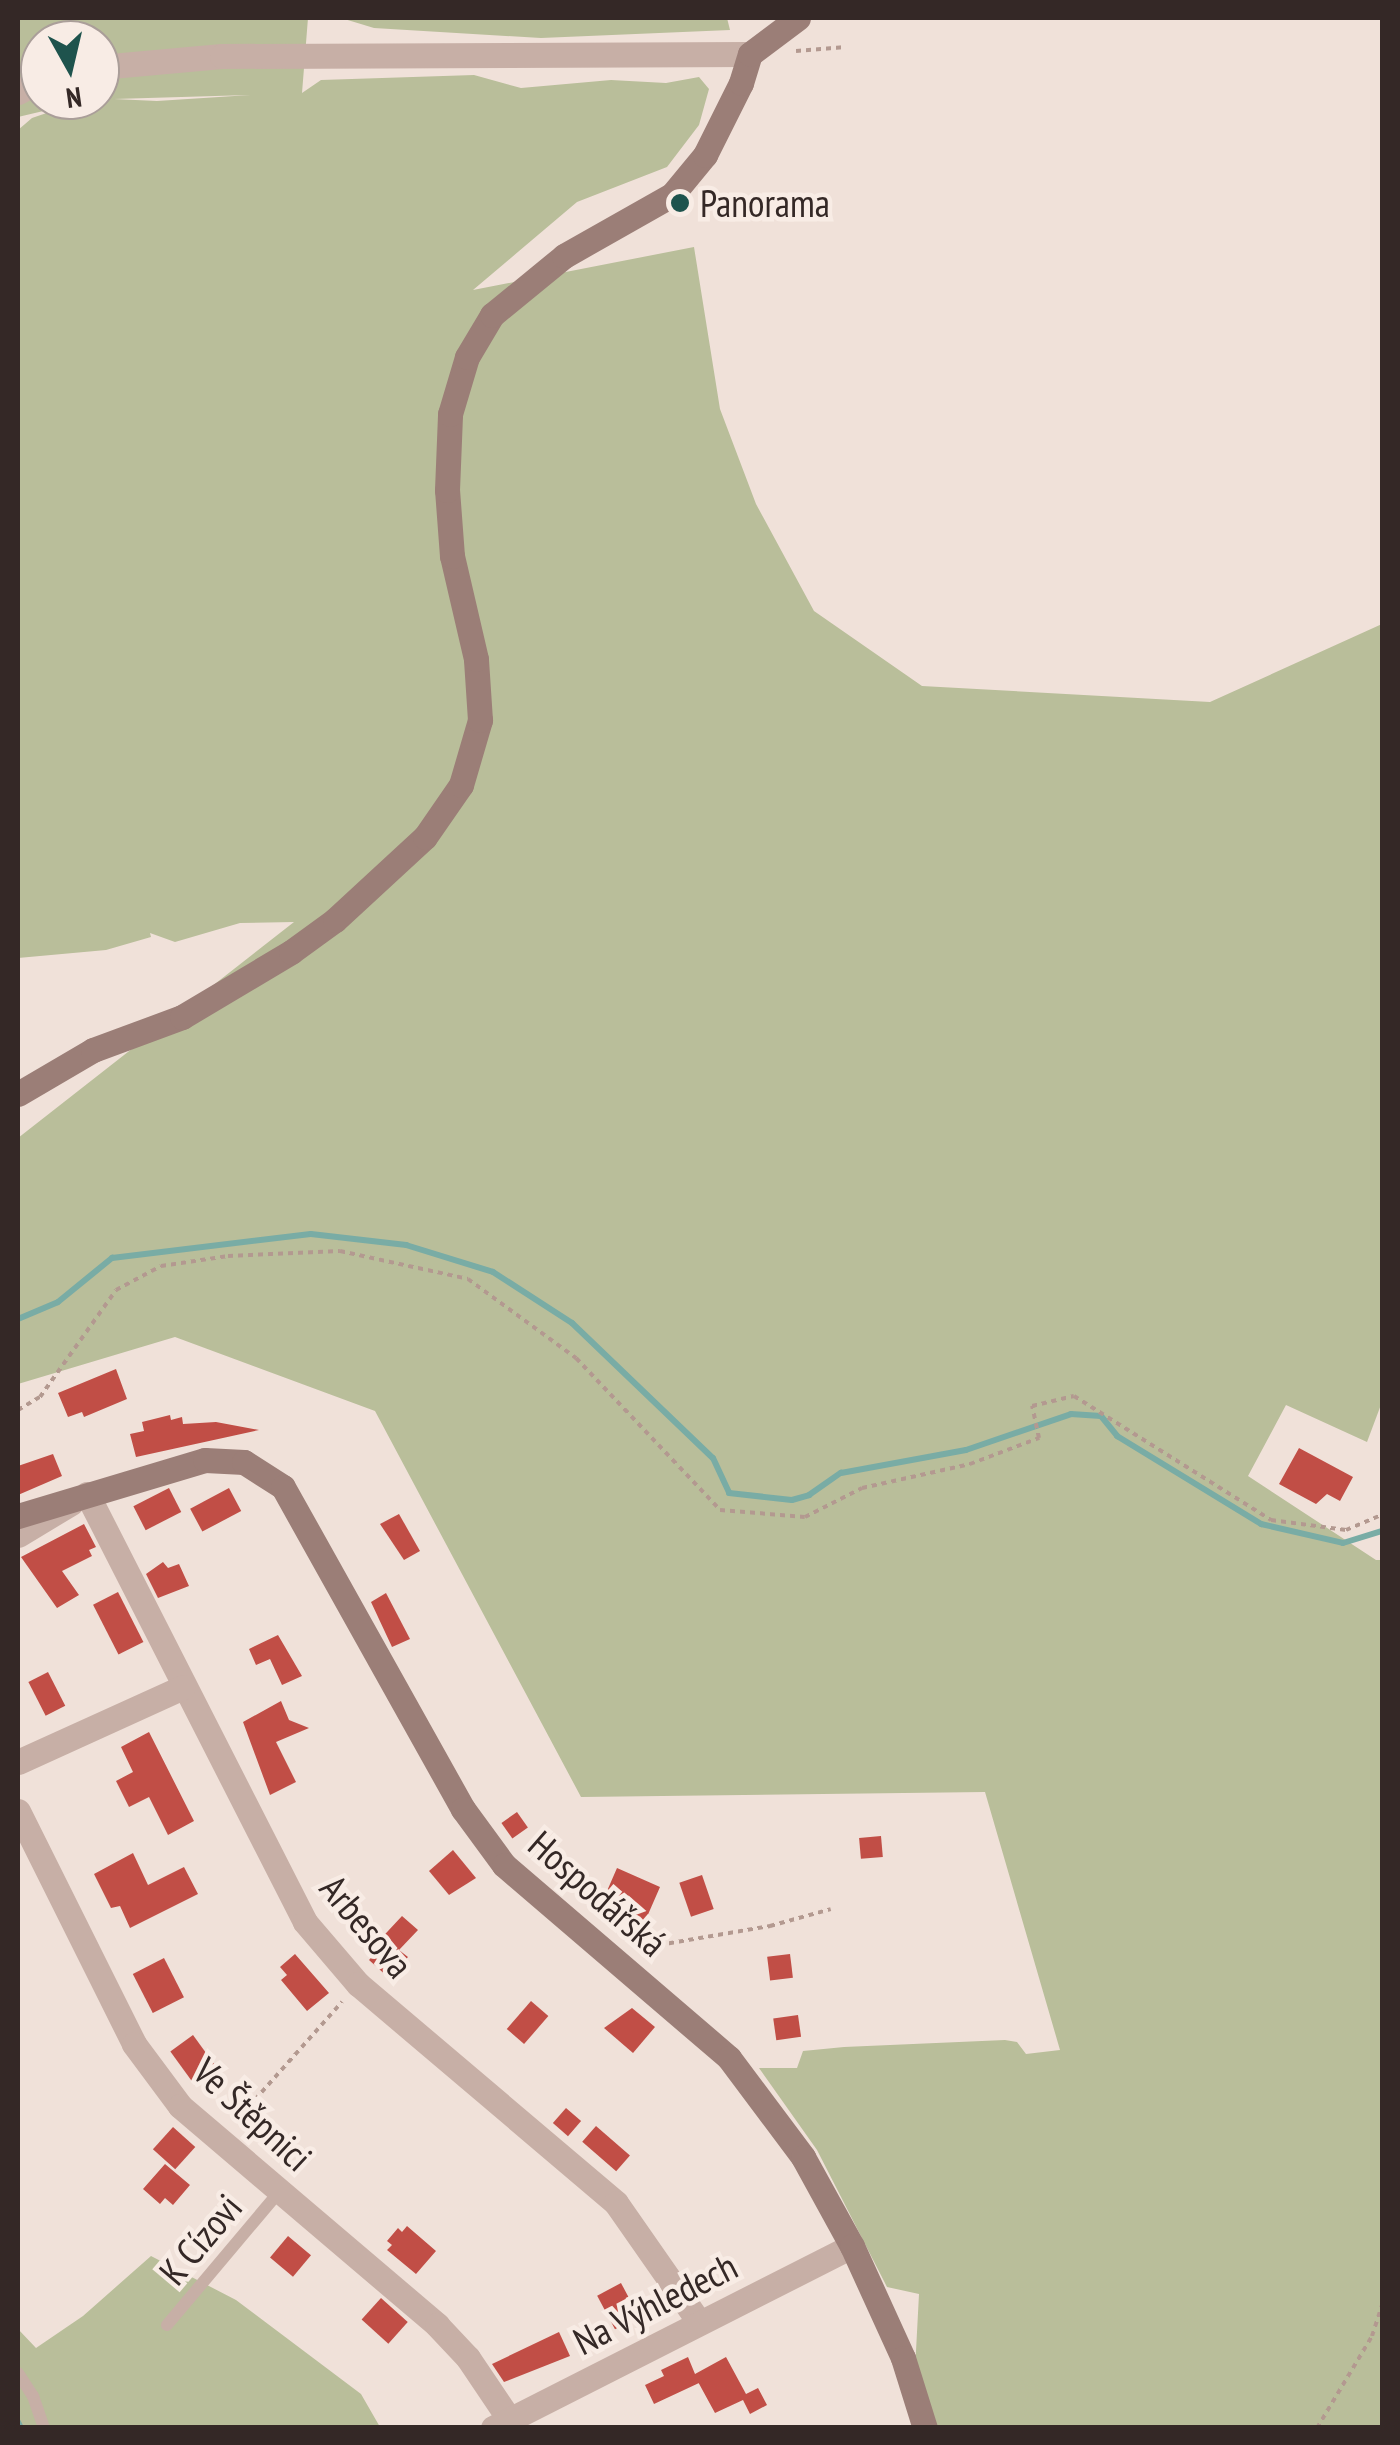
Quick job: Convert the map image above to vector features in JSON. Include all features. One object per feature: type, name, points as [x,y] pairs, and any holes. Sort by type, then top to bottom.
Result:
[{"type":"street","points":[[27,1086],[93,1050],[182,1017],[291,952],[335,920],[425,838],[461,784],[480,720],[476,659],[452,556],[447,490],[450,414],[468,357],[492,316],[564,256],[672,195],[705,155],[750,54],[798,18]]},
{"type":"street","points":[[120,65],[222,56],[750,54]]},
{"type":"street","name":"Hospodářská","points":[[18,1516],[205,1460],[244,1462],[283,1487],[463,1809],[504,1865],[729,2058],[803,2156],[852,2246],[903,2358],[925,2428]]},
{"type":"street","points":[[18,1535],[83,1495]]},
{"type":"street","name":"Arbesova","points":[[83,1495],[305,1922],[358,1984],[616,2204],[700,2322]]},
{"type":"street","points":[[18,1762],[183,1686]]},
{"type":"street","name":"Ve Štěpnici","points":[[18,1811],[134,2044],[180,2106],[438,2325],[468,2358],[501,2423]]},
{"type":"street","name":"Na Výhledech","points":[[501,2423],[852,2246]]},
{"type":"lane","name":"K Cízovi","points":[[167,2325],[280,2191]]},
{"type":"lane","points":[[18,2373],[33,2396],[44,2428]]},
{"type":"path","points":[[788,51],[846,47]]},
{"type":"path","points":[[18,1410],[40,1397],[116,1290],[160,1266],[228,1256],[340,1251],[468,1280],[576,1358],[720,1510],[806,1517],[862,1488],[970,1464],[1039,1438],[1032,1406],[1074,1396],[1271,1520],[1346,1530],[1382,1515]]},
{"type":"path","points":[[622,1965],[659,1945],[770,1926],[831,1909]]},
{"type":"path","points":[[219,2140],[358,1984]]},
{"type":"path","points":[[1317,2428],[1372,2336],[1382,2305]]},
{"type":"green space","points":[[18,18],[308,18],[302,93],[321,80],[474,75],[521,88],[611,80],[666,83],[699,77],[709,89],[699,125],[667,167],[577,202],[473,290],[694,247],[720,409],[756,504],[814,611],[922,686],[1210,702],[1382,624],[1382,1402],[1367,1442],[1286,1405],[1248,1476],[1376,1560],[1382,1560],[1382,2427],[912,2427],[919,2294],[887,2287],[817,2150],[759,2068],[797,2068],[803,2051],[844,2047],[1005,2040],[1017,2042],[1026,2054],[1060,2050],[985,1792],[581,1797],[375,1411],[175,1337],[18,1384],[18,1138],[294,922],[240,923],[175,942],[150,933],[151,937],[106,950],[18,958],[18,130],[30,120],[120,120],[120,99],[250,95],[120,99],[120,20],[20,20],[20,117]]},
{"type":"green space","points":[[341,18],[727,18],[730,30],[541,38],[374,28]]},
{"type":"green space","points":[[151,2256],[236,2300],[361,2394],[380,2427],[18,2427],[18,2329],[36,2348],[83,2316]]},
{"type":"building","points":[[116,1369],[127,1399],[84,1417],[82,1412],[68,1417],[58,1393]]},
{"type":"building","points":[[170,1415],[171,1420],[182,1417],[183,1424],[216,1422],[259,1430],[136,1457],[130,1434],[144,1431],[142,1422]]},
{"type":"building","points":[[1299,1448],[1353,1477],[1340,1501],[1327,1494],[1316,1504],[1279,1484]]},
{"type":"building","points":[[53,1454],[62,1476],[18,1495],[18,1466]]},
{"type":"building","points":[[169,1488],[181,1512],[146,1530],[133,1506]]},
{"type":"building","points":[[229,1488],[241,1511],[202,1532],[190,1509]]},
{"type":"building","points":[[399,1514],[420,1551],[404,1560],[380,1524]]},
{"type":"building","points":[[84,1524],[96,1547],[89,1550],[92,1556],[62,1571],[79,1595],[57,1608],[21,1557]]},
{"type":"building","points":[[163,1562],[168,1568],[179,1564],[189,1586],[158,1598],[146,1574]]},
{"type":"building","points":[[118,1592],[143,1642],[118,1655],[93,1605]]},
{"type":"building","points":[[386,1593],[410,1639],[392,1647],[371,1602]]},
{"type":"building","points":[[278,1635],[302,1676],[282,1685],[270,1659],[256,1665],[249,1649]]},
{"type":"building","points":[[48,1672],[65,1706],[46,1716],[28,1682]]},
{"type":"building","points":[[281,1701],[289,1720],[309,1728],[276,1742],[296,1782],[270,1795],[243,1722]]},
{"type":"building","points":[[149,1732],[194,1821],[168,1835],[149,1797],[129,1807],[116,1781],[133,1772],[121,1747]]},
{"type":"building","points":[[517,1812],[528,1828],[512,1838],[501,1823]]},
{"type":"building","points":[[881,1836],[883,1857],[861,1859],[859,1838]]},
{"type":"building","points":[[453,1850],[476,1878],[449,1895],[429,1871]]},
{"type":"building","points":[[133,1853],[148,1885],[184,1867],[198,1894],[130,1928],[120,1906],[111,1908],[94,1874]]},
{"type":"building","points":[[617,1868],[660,1887],[643,1926],[624,1918],[631,1902],[607,1891]]},
{"type":"building","points":[[702,1875],[714,1909],[691,1917],[679,1883]]},
{"type":"building","points":[[402,1916],[418,1930],[399,1950],[408,1957],[389,1978],[369,1960],[378,1950],[374,1946]]},
{"type":"building","points":[[295,1954],[329,1993],[307,2011],[281,1980],[287,1975],[280,1967]]},
{"type":"building","points":[[790,1954],[793,1978],[770,1981],[767,1957]]},
{"type":"building","points":[[164,1958],[184,1997],[153,2013],[133,1974]]},
{"type":"building","points":[[531,2001],[548,2016],[524,2044],[507,2029]]},
{"type":"building","points":[[632,2008],[655,2027],[633,2053],[604,2028]]},
{"type":"building","points":[[798,2015],[801,2037],[776,2040],[773,2018]]},
{"type":"building","points":[[193,2035],[218,2069],[195,2085],[170,2051]]},
{"type":"building","points":[[566,2108],[581,2121],[568,2136],[553,2123]]},
{"type":"building","points":[[596,2126],[630,2156],[616,2171],[582,2142]]},
{"type":"building","points":[[173,2127],[195,2147],[175,2169],[153,2149]]},
{"type":"building","points":[[165,2164],[190,2185],[173,2205],[165,2198],[160,2204],[143,2189]]},
{"type":"building","points":[[407,2226],[436,2251],[416,2274],[387,2250],[392,2245],[387,2241],[398,2228],[402,2232]]},
{"type":"building","points":[[288,2236],[311,2255],[293,2277],[270,2257]]},
{"type":"building","points":[[621,2283],[639,2317],[615,2329],[597,2296]]},
{"type":"building","points":[[381,2298],[408,2322],[388,2344],[362,2320]]},
{"type":"building","points":[[559,2332],[570,2356],[504,2382],[492,2364]]},
{"type":"building","points":[[688,2357],[695,2374],[726,2357],[746,2394],[758,2388],[767,2405],[750,2414],[743,2400],[715,2413],[699,2383],[654,2404],[645,2385],[664,2376],[661,2370]]},
{"type":"waterway","points":[[18,1319],[58,1302],[112,1258],[311,1234],[406,1245],[493,1272],[572,1323],[713,1458],[729,1493],[792,1500],[809,1495],[841,1473],[966,1450],[1071,1414],[1101,1416],[1117,1436],[1261,1524],[1343,1543],[1382,1531]]},
{"type":"waterway","points":[[18,2422],[21,2428]]},
{"type":"place","name":"Panorama","points":[[680,203]]}]
